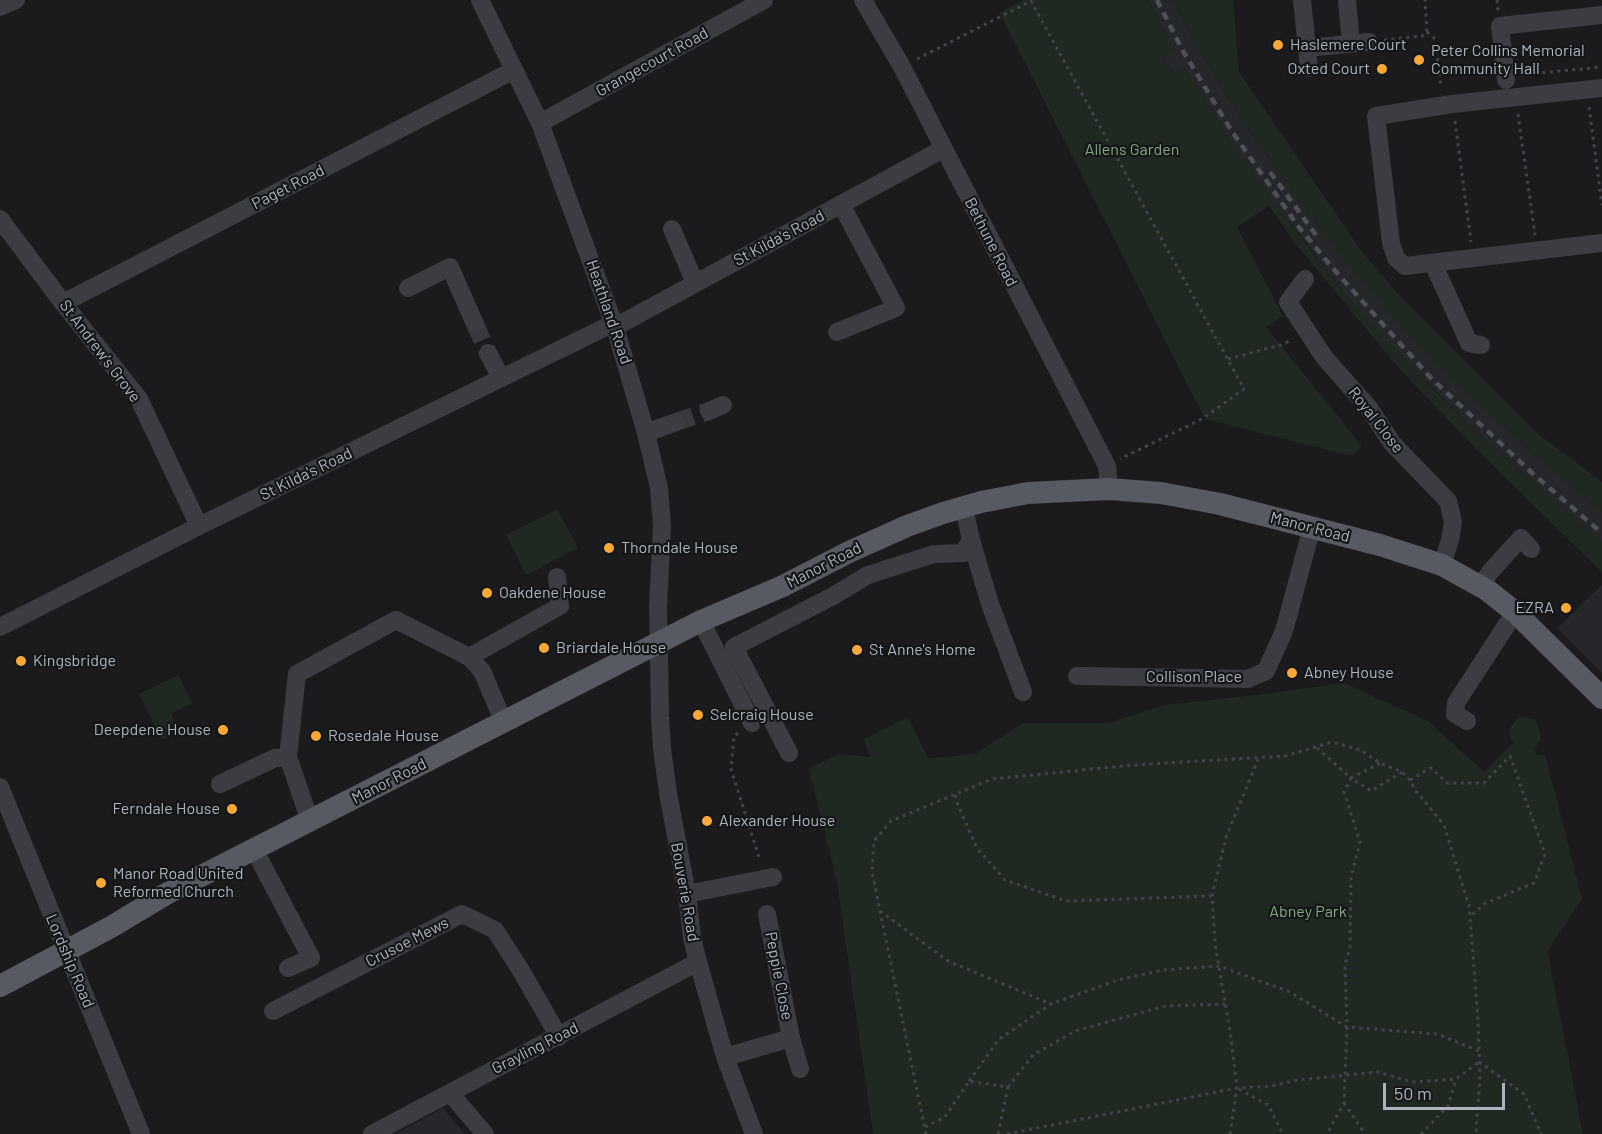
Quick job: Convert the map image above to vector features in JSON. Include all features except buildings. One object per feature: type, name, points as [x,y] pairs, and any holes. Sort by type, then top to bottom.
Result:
[{"type":"main road","name":"Manor Road","points":[[0,986],[166,894],[701,621],[783,586],[849,552],[897,531],[964,507],[1028,493],[1109,489],[1161,493],[1220,504],[1380,544],[1442,565],[1481,586],[1515,612],[1602,698]]},
{"type":"street","points":[[0,7],[16,0]]},
{"type":"street","name":"Heathland Road","points":[[480,0],[540,123],[614,325],[646,433],[659,488],[662,527],[658,606],[659,642]]},
{"type":"street","name":"Grangecourt Road","points":[[540,123],[764,0]]},
{"type":"street","name":"Bethune Road","points":[[863,0],[903,67],[1107,466],[1109,489]]},
{"type":"street","points":[[1302,0],[1310,68]]},
{"type":"street","points":[[1307,48],[1365,42],[1347,0]]},
{"type":"street","points":[[1505,78],[1500,22],[1602,15]]},
{"type":"street","name":"Paget Road","points":[[63,303],[514,70]]},
{"type":"street","points":[[1594,89],[1515,98],[1447,97],[1376,116],[1391,243],[1396,258],[1405,266],[1602,243]]},
{"type":"street","name":"St Kilda's Road","points":[[0,627],[199,526],[695,284],[943,149]]},
{"type":"street","points":[[837,332],[896,308],[842,204]]},
{"type":"street","name":"St Andrew's Grove","points":[[0,219],[139,399],[199,526]]},
{"type":"street","points":[[672,229],[695,284]]},
{"type":"street","points":[[1432,263],[1469,343],[1481,345]]},
{"type":"street","points":[[408,288],[450,267],[475,324]]},
{"type":"street","name":"Royal Close","points":[[1305,279],[1288,302],[1306,331],[1324,357],[1369,408],[1392,443],[1448,501],[1453,522],[1442,565]]},
{"type":"street","points":[[488,353],[501,378]]},
{"type":"street","points":[[646,433],[676,422]]},
{"type":"street","points":[[964,507],[990,604],[1023,692]]},
{"type":"street","name":"Collison Place","points":[[1077,676],[1248,679],[1266,671],[1284,631],[1312,527]]},
{"type":"street","points":[[1481,586],[1490,572],[1521,538],[1531,549]]},
{"type":"street","points":[[789,753],[734,647],[834,596],[868,575],[934,554],[963,553],[971,540]]},
{"type":"street","points":[[469,657],[560,606],[557,577]]},
{"type":"street","points":[[1467,721],[1455,714],[1456,703],[1515,612]]},
{"type":"street","points":[[310,821],[288,757],[297,674],[396,620],[469,657],[482,671],[504,723]]},
{"type":"street","points":[[701,621],[752,723]]},
{"type":"street","name":"Bouverie Road","points":[[659,642],[662,749],[687,894],[692,938],[725,1057],[754,1134]]},
{"type":"street","points":[[220,784],[274,758],[288,757]]},
{"type":"street","name":"Lordship Road","points":[[0,787],[141,1134]]},
{"type":"street","points":[[254,849],[311,958],[288,968]]},
{"type":"street","points":[[687,894],[773,877]]},
{"type":"street","name":"Crusoe Mews","points":[[273,1011],[462,914],[495,930],[559,1037]]},
{"type":"street","name":"Peppie Close","points":[[767,914],[791,1038],[800,1070]]},
{"type":"street","name":"Grayling Road","points":[[372,1134],[698,962]]},
{"type":"street","name":"Peppie Close","points":[[725,1057],[791,1038]]},
{"type":"street","points":[[450,1093],[485,1134]]},
{"type":"path","points":[[1425,0],[1427,32],[1435,39],[1447,97],[1473,258]]},
{"type":"path","points":[[903,67],[1031,1],[1244,390],[1202,419],[1125,457]]},
{"type":"path","points":[[1365,42],[1422,36],[1427,32]]},
{"type":"path","points":[[1505,78],[1602,67]]},
{"type":"path","points":[[1594,89],[1602,205]]},
{"type":"path","points":[[1515,98],[1538,250]]},
{"type":"path","points":[[1228,359],[1284,344],[1306,331]]},
{"type":"path","points":[[752,723],[734,736],[731,769],[759,857]]},
{"type":"path","points":[[926,1134],[872,872],[874,841],[891,821],[992,779],[1133,765],[1285,756],[1332,742],[1361,750],[1380,763],[1402,772],[1444,825],[1469,906],[1479,1018],[1476,1134]]},
{"type":"path","points":[[1316,747],[1351,778],[1371,791],[1402,772]]},
{"type":"path","points":[[1410,780],[1431,768],[1447,783],[1484,783],[1510,756],[1545,854],[1534,883],[1484,904],[1470,917]]},
{"type":"path","points":[[1230,1134],[1237,1089],[1215,943],[1212,896],[1226,837],[1259,758]]},
{"type":"path","points":[[1327,1134],[1344,1103],[1347,1026],[1345,965],[1350,948],[1351,877],[1360,842],[1344,792],[1351,778],[1380,763]]},
{"type":"path","points":[[955,794],[977,848],[1005,880],[1066,901],[1212,896]]},
{"type":"path","points":[[880,910],[948,961],[1052,1004]]},
{"type":"path","points":[[925,1127],[945,1117],[999,1039],[1052,1004],[1118,980],[1163,970],[1219,966],[1290,992],[1347,1026],[1437,1034],[1479,1050]]},
{"type":"path","points":[[998,1134],[1008,1087],[1033,1055],[1076,1031],[1165,1006],[1225,1004]]},
{"type":"path","points":[[1007,1134],[1237,1089],[1272,1086],[1298,1080],[1378,1072],[1395,1075],[1412,1082],[1456,1079],[1479,1062]]},
{"type":"path","points":[[1479,1062],[1524,1094],[1540,1134]]},
{"type":"path","points":[[1421,1134],[1448,1106],[1456,1079]]},
{"type":"path","points":[[969,1080],[1008,1087]]},
{"type":"path","points":[[1237,1089],[1268,1105],[1283,1134]]},
{"type":"path","points":[[1344,1103],[1365,1134]]},
{"type":"shaded area","points":[[1148,0],[1172,0],[1249,131],[1325,236],[1403,329],[1492,417],[1602,512],[1602,542],[1478,433],[1391,345],[1347,296],[1233,145],[1186,69],[1174,75],[1163,56],[1175,50]]},
{"type":"shaded area","points":[[1602,585],[1602,673],[1557,628]]},
{"type":"shaded area","points":[[443,1108],[465,1134],[395,1134]]},
{"type":"green space","name":"Allens Garden","points":[[1024,0],[1148,0],[1175,50],[1163,56],[1173,74],[1185,68],[1233,145],[1311,251],[1347,296],[1438,394],[1478,433],[1602,542],[1602,572],[1477,450],[1397,366],[1298,247],[1269,206],[1237,227],[1283,316],[1266,327],[1362,446],[1352,456],[1205,419],[1000,13]]},
{"type":"green space","points":[[1172,0],[1233,0],[1239,72],[1362,252],[1400,296],[1538,434],[1602,482],[1602,512],[1447,375],[1362,282],[1325,236],[1249,131]]},
{"type":"green space","points":[[557,509],[578,548],[526,575],[506,535]]},
{"type":"green space","points":[[178,675],[192,703],[171,714],[179,731],[162,740],[139,694]]},
{"type":"green space","name":"Abney Park","points":[[1344,683],[1428,721],[1484,772],[1513,743],[1509,733],[1518,718],[1525,717],[1535,720],[1541,739],[1534,749],[1537,756],[1545,754],[1582,899],[1550,947],[1548,954],[1583,1134],[873,1134],[837,881],[809,769],[838,754],[870,757],[864,739],[908,717],[928,758],[935,758],[975,754],[1023,723],[1108,723],[1163,705]]},
{"type":"tunnel","points":[[475,324],[488,353]]},
{"type":"tunnel","points":[[676,422],[709,411]]},
{"type":"railway","points":[[1157,0],[1183,51],[1231,130],[1298,226],[1331,266],[1430,377],[1531,472],[1602,533]]},
{"type":"railway","points":[[1270,172],[1316,235]]},
{"type":"place","name":"Haslemere Court","points":[[1278,45]]},
{"type":"place","name":"Peter Collins Memorial Community Hall","points":[[1419,60]]},
{"type":"place","name":"Oxted Court","points":[[1382,69]]},
{"type":"place","name":"Thorndale House","points":[[609,548]]},
{"type":"place","name":"Oakdene House","points":[[487,593]]},
{"type":"place","name":"EZRA","points":[[1566,608]]},
{"type":"place","name":"Briardale House","points":[[544,648]]},
{"type":"place","name":"St Anne's Home","points":[[857,650]]},
{"type":"place","name":"Kingsbridge","points":[[21,661]]},
{"type":"place","name":"Abney House","points":[[1292,673]]},
{"type":"place","name":"Selcraig House","points":[[698,715]]},
{"type":"place","name":"Deepdene House","points":[[223,730]]},
{"type":"place","name":"Rosedale House","points":[[316,736]]},
{"type":"place","name":"Ferndale House","points":[[232,809]]},
{"type":"place","name":"Alexander House","points":[[707,821]]},
{"type":"place","name":"Manor Road United Reformed Church","points":[[101,883]]}]
